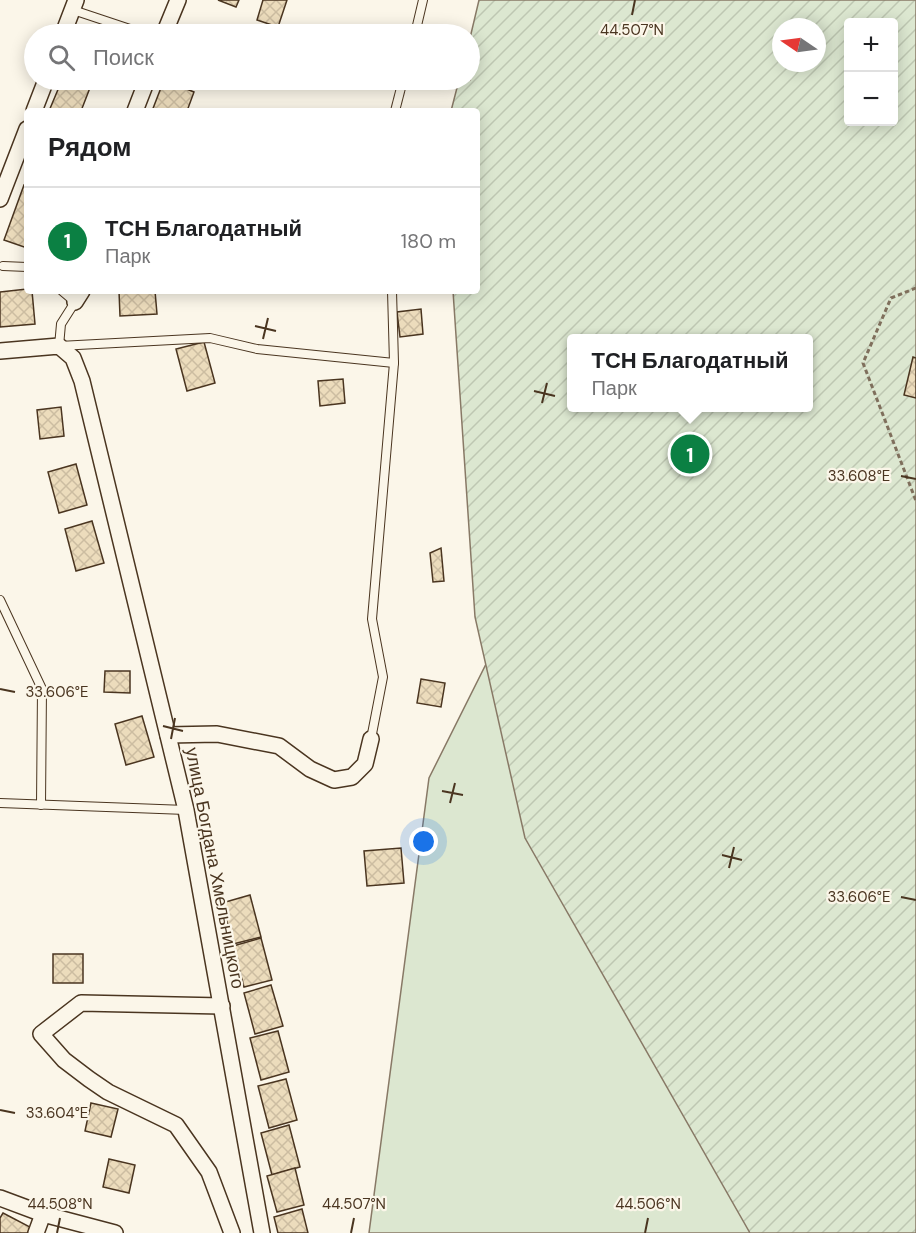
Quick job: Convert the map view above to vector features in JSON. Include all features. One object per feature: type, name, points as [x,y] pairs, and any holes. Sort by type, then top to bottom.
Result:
[{"type":"street","points":[[168,24],[178,0]]},
{"type":"street","points":[[67,24],[74,5]]},
{"type":"street","points":[[35,108],[42,90]]},
{"type":"street","points":[[136,108],[143,90]]},
{"type":"street","points":[[0,199],[24,137]]},
{"type":"street","points":[[0,351],[60,346]]},
{"type":"street","name":"улица Богдана Хмельницкого","points":[[60,346],[73,358],[82,381],[186,810],[262,1233]]},
{"type":"street","points":[[168,735],[217,734],[279,746],[310,769],[334,780],[352,777],[365,764],[371,739]]},
{"type":"street","points":[[222,1006],[81,1003],[41,1034],[64,1060],[108,1092],[176,1125],[209,1172],[232,1233]]},
{"type":"street","points":[[0,1198],[43,1214],[115,1233]]},
{"type":"street","points":[[36,1233],[43,1214]]},
{"type":"lane","points":[[417,24],[423,0]]},
{"type":"lane","points":[[74,5],[121,24]]},
{"type":"lane","points":[[396,108],[400,90]]},
{"type":"lane","points":[[3,266],[24,267]]},
{"type":"lane","points":[[371,739],[383,677],[372,619],[394,363],[392,294]]},
{"type":"lane","points":[[79,296],[61,324],[60,346],[210,338],[257,349],[394,363]]},
{"type":"lane","points":[[0,600],[42,689],[41,805]]},
{"type":"lane","points":[[0,803],[186,810]]},
{"type":"path","points":[[916,288],[891,298],[863,363],[916,501]]},
{"type":"green space","points":[[479,0],[916,0],[916,1233],[750,1233],[525,838],[475,617],[453,294],[480,294],[480,108],[452,108],[456,90],[480,90],[480,24],[473,24]]},
{"type":"green space","points":[[742,0],[916,0],[916,1233],[369,1233],[429,778],[497,642],[477,294],[480,294],[480,288]]},
{"type":"building","points":[[218,0],[239,0],[236,7]]},
{"type":"building","points":[[263,0],[287,0],[279,24],[257,20]]},
{"type":"building","points":[[58,90],[89,90],[82,108],[50,108]]},
{"type":"building","points":[[160,90],[194,92],[188,108],[153,108]]},
{"type":"building","points":[[24,185],[24,247],[4,240]]},
{"type":"building","points":[[24,289],[24,294],[32,294],[35,324],[0,327],[0,292]]},
{"type":"building","points":[[119,294],[155,294],[157,314],[120,316]]},
{"type":"building","points":[[421,309],[423,334],[400,337],[397,312]]},
{"type":"building","points":[[204,342],[215,383],[187,391],[176,349]]},
{"type":"building","points":[[913,357],[916,358],[916,398],[904,395]]},
{"type":"building","points":[[343,379],[345,403],[320,406],[318,381]]},
{"type":"building","points":[[61,407],[64,436],[40,439],[37,410]]},
{"type":"building","points":[[76,464],[87,505],[59,513],[48,472]]},
{"type":"building","points":[[92,521],[104,563],[76,571],[65,529]]},
{"type":"building","points":[[441,548],[444,581],[433,582],[430,553]]},
{"type":"building","points":[[105,671],[130,671],[130,693],[104,692]]},
{"type":"building","points":[[421,679],[445,683],[441,707],[417,703]]},
{"type":"building","points":[[142,716],[154,757],[126,765],[115,724]]},
{"type":"building","points":[[401,848],[404,883],[367,886],[364,851]]},
{"type":"building","points":[[250,895],[261,937],[233,944],[222,903]]},
{"type":"building","points":[[261,938],[272,980],[244,987],[233,946]]},
{"type":"building","points":[[53,954],[83,954],[83,983],[53,983]]},
{"type":"building","points":[[271,985],[283,1026],[255,1034],[244,993]]},
{"type":"building","points":[[278,1031],[289,1072],[261,1080],[250,1038]]},
{"type":"building","points":[[286,1079],[297,1120],[269,1128],[258,1086]]},
{"type":"building","points":[[91,1103],[118,1109],[111,1137],[85,1131]]},
{"type":"building","points":[[289,1125],[300,1167],[272,1175],[261,1133]]},
{"type":"building","points":[[109,1159],[135,1165],[129,1193],[103,1187]]},
{"type":"building","points":[[295,1168],[304,1205],[277,1212],[267,1176]]},
{"type":"building","points":[[302,1209],[308,1233],[278,1233],[274,1217]]},
{"type":"building","points":[[3,1213],[30,1227],[28,1233],[0,1233],[0,1218]]},
{"type":"place","name":"ТСН Благодатный","points":[[690,454]]}]
